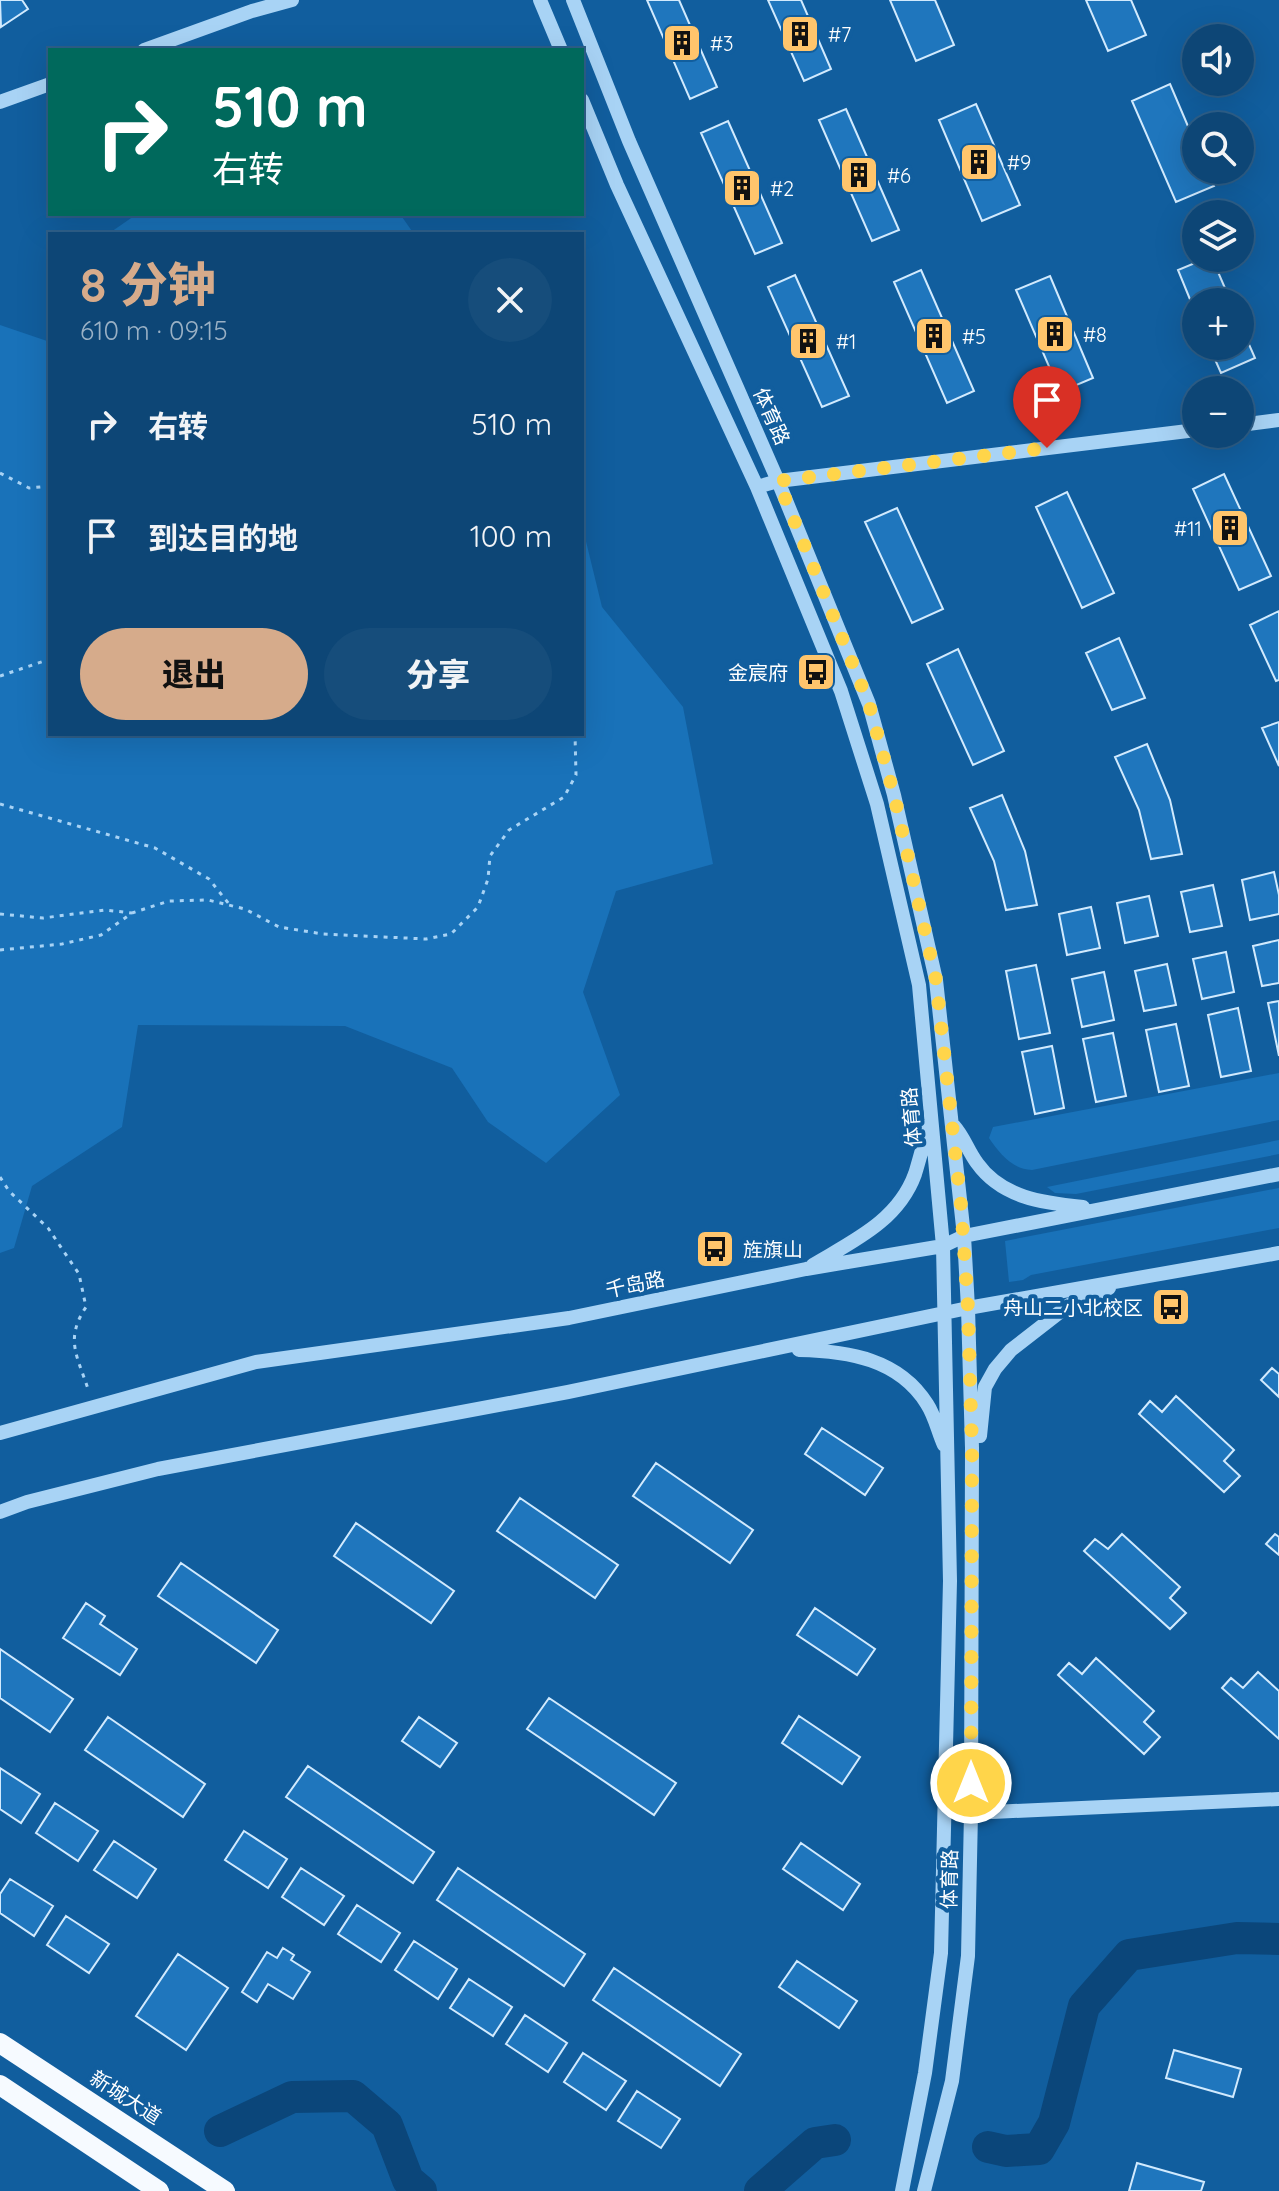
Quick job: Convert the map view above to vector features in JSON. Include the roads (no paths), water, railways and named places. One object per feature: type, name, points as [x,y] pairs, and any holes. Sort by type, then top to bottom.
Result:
[{"type":"main road","name":"新城大道","points":[[0,2043],[225,2191]]},
{"type":"main road","points":[[0,2085],[159,2191]]},
{"type":"street","points":[[150,48],[292,0]]},
{"type":"street","points":[[540,0],[560,48]]},
{"type":"street","name":"体育路","points":[[573,0],[629,141],[778,481],[869,704],[894,795],[936,980],[964,1236],[968,1308],[972,1511],[971,1813],[968,1956],[952,2081],[924,2191]]},
{"type":"street","points":[[0,102],[48,85]]},
{"type":"street","name":"体育路","points":[[584,105],[617,185],[757,487],[841,691],[877,804],[919,985],[943,1246],[950,1581],[941,1953],[925,2073],[902,2191]]},
{"type":"street","points":[[1254,423],[1279,420]]},
{"type":"street","points":[[757,487],[778,481],[1182,432]]},
{"type":"street","points":[[806,1269],[853,1243],[881,1222],[900,1202],[914,1175],[931,1117]]},
{"type":"street","points":[[952,1124],[978,1165],[995,1182],[1018,1197],[1099,1209]]},
{"type":"street","name":"千岛路","points":[[0,1433],[256,1362],[569,1318],[806,1269],[943,1246],[964,1236],[1279,1174]]},
{"type":"street","points":[[0,1512],[27,1502],[158,1469],[568,1392],[968,1308],[1279,1253]]},
{"type":"street","points":[[972,1511],[978,1489],[985,1387],[995,1369],[1011,1350],[1069,1305],[1129,1280]]},
{"type":"street","points":[[774,1350],[856,1355],[885,1365],[909,1382],[929,1405],[948,1453]]},
{"type":"street","points":[[946,1811],[971,1813],[1279,1799]]},
{"type":"waterway","points":[[988,2147],[1006,2151],[1039,2149],[1054,2123],[1084,2006],[1129,1955],[1237,1938],[1279,1939]]},
{"type":"waterway","points":[[220,2131],[292,2097],[353,2096],[387,2125],[408,2180],[421,2191]]},
{"type":"waterway","points":[[760,2191],[815,2143],[835,2140]]},
{"type":"place","name":"#7","points":[[800,34]]},
{"type":"place","name":"#3","points":[[682,43]]},
{"type":"place","name":"#9","points":[[979,162]]},
{"type":"place","name":"#6","points":[[859,175]]},
{"type":"place","name":"#2","points":[[742,188]]},
{"type":"place","name":"#8","points":[[1055,334]]},
{"type":"place","name":"#5","points":[[934,336]]},
{"type":"place","name":"#1","points":[[808,341]]},
{"type":"place","name":"#11","points":[[1230,528]]},
{"type":"place","name":"金宸府","points":[[816,672]]},
{"type":"place","name":"旌旗山","points":[[715,1249]]},
{"type":"place","name":"舟山二小北校区","points":[[1171,1307]]}]
